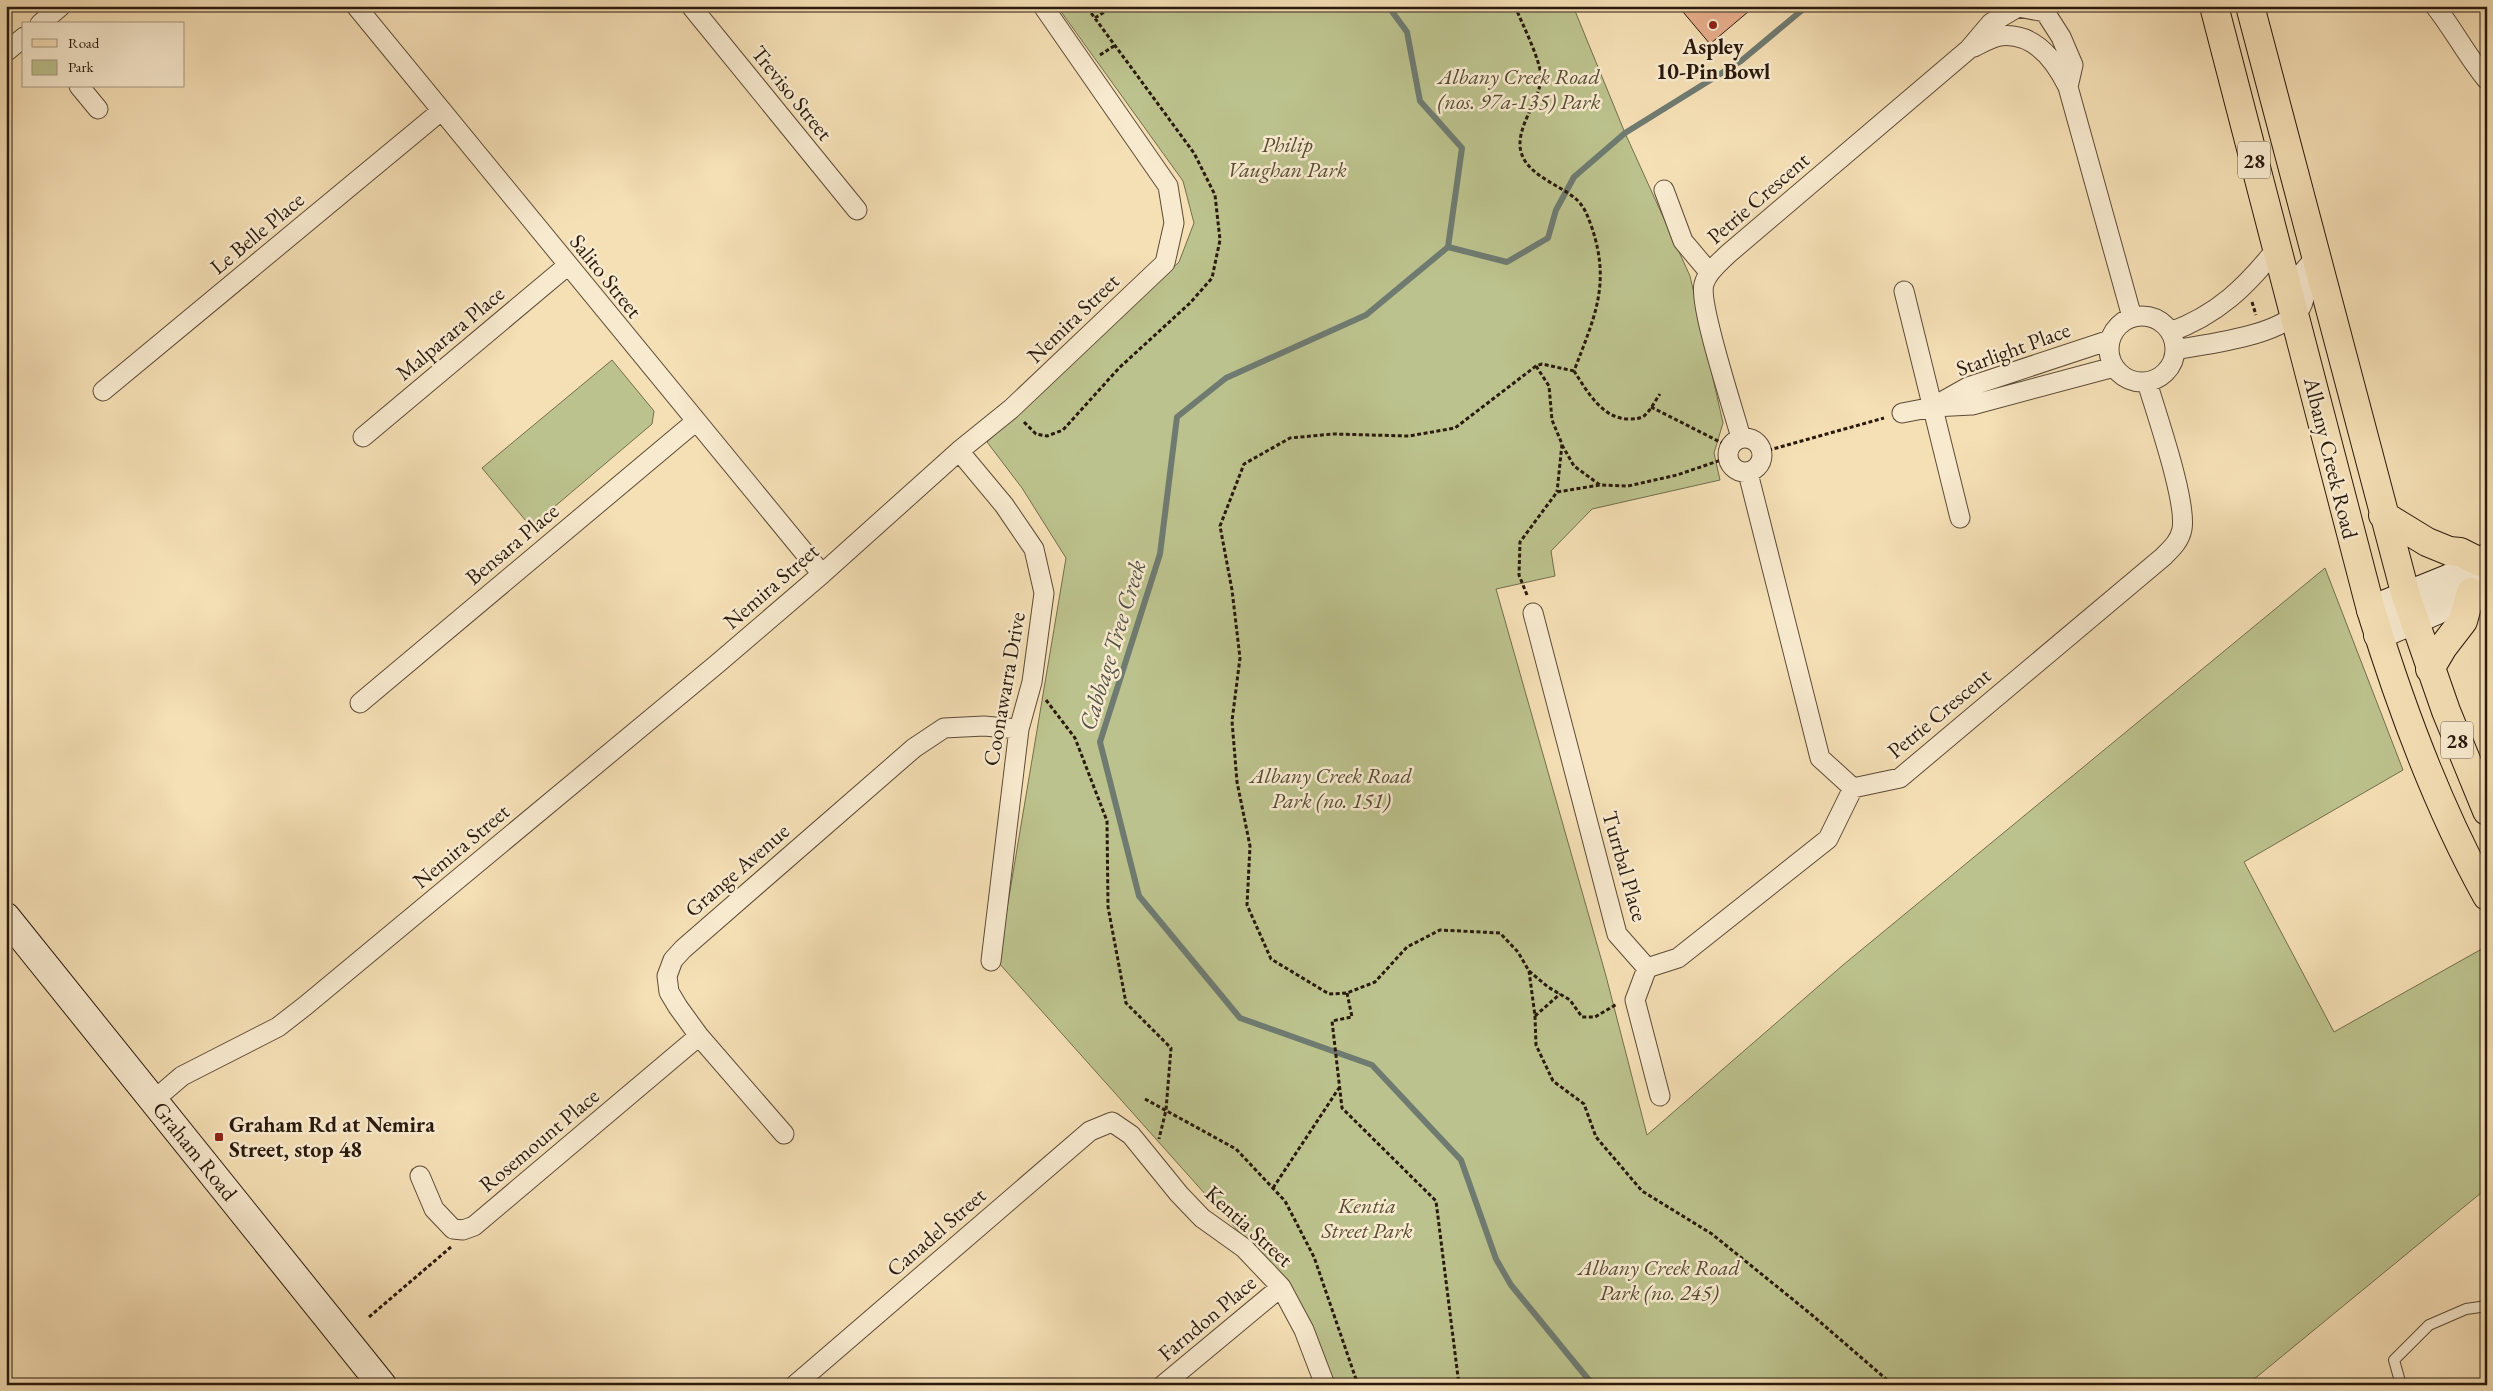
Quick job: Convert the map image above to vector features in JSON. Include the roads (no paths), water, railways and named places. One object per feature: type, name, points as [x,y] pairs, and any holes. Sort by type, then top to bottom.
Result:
[{"type":"main road","name":"Albany Creek Road","points":[[2214,6],[2375,623],[2399,696],[2431,778],[2452,828],[2487,896]]},
{"type":"main road","name":"Albany Creek Road","points":[[2250,6],[2383,515],[2410,608],[2430,669],[2464,760],[2487,811]]},
{"type":"main road","points":[[2383,515],[2409,529],[2426,542],[2460,552],[2481,574],[2463,621],[2443,647],[2430,669]]},
{"type":"street","points":[[42,22],[61,6]]},
{"type":"street","name":"Salito Street","points":[[356,6],[567,266],[822,574]]},
{"type":"street","name":"Treviso Street","points":[[691,6],[857,210]]},
{"type":"street","name":"Nemira Street","points":[[154,1100],[182,1076],[278,1027],[305,1006],[717,664],[822,574],[959,451],[1011,409],[1166,263],[1174,223],[1168,186],[1043,6]]},
{"type":"street","points":[[2435,6],[2450,25],[2469,58],[2487,80]]},
{"type":"street","name":"Petrie Crescent","points":[[1733,447],[1705,308],[1703,285],[1710,272],[1728,254],[1969,49],[1991,23],[2018,7],[2046,9],[2062,37],[2073,65],[2068,87]]},
{"type":"street","name":"Petrie Crescent","points":[[1969,49],[2000,36],[2029,39],[2058,66],[2068,87],[2132,317]]},
{"type":"street","points":[[6,52],[22,39]]},
{"type":"street","points":[[81,88],[98,109]]},
{"type":"street","name":"Le Belle Place","points":[[103,391],[441,111]]},
{"type":"street","points":[[1664,190],[1683,241],[1710,272]]},
{"type":"street","points":[[2173,341],[2197,321],[2239,292],[2255,276],[2276,248]]},
{"type":"street","points":[[2173,341],[2263,331],[2294,315],[2302,305],[2304,297],[2302,274],[2315,258]]},
{"type":"street","name":"Malparara Place","points":[[363,437],[567,266]]},
{"type":"street","name":"Starlight Place","points":[[1904,291],[1960,518]]},
{"type":"street","points":[[2144,316],[2155,319],[2173,341],[2174,359],[2166,372],[2157,379],[2147,382],[2136,382],[2125,378],[2114,367],[2109,347],[2110,340],[2115,330],[2132,317],[2144,316]]},
{"type":"street","name":"Starlight Place","points":[[1933,407],[1968,387],[2110,340]]},
{"type":"street","name":"Starlight Place","points":[[1902,413],[1933,407],[1972,405],[2114,367]]},
{"type":"street","name":"Petrie Crescent","points":[[1853,788],[1900,778],[2163,557],[2179,538],[2182,527],[2178,494],[2147,382]]},
{"type":"street","name":"Bensara Place","points":[[360,703],[695,422]]},
{"type":"street","points":[[1755,440],[1762,452],[1762,461],[1757,469],[1748,473],[1739,472],[1731,467],[1733,447],[1755,440]]},
{"type":"street","name":"Coonawarra Drive","points":[[959,451],[1004,504],[1034,549],[1044,593],[1032,682],[1019,729],[991,961]]},
{"type":"street","points":[[1660,1096],[1635,1000],[1647,968],[1678,958],[1828,839],[1853,788],[1820,758],[1748,473]]},
{"type":"street","points":[[2375,623],[2410,608],[2448,579],[2481,574]]},
{"type":"street","name":"Turrbal Place","points":[[1533,613],[1617,934],[1647,968]]},
{"type":"street","name":"Grange Avenue","points":[[784,1134],[699,1036],[678,1007],[669,992],[667,976],[672,960],[914,748],[936,733],[944,728],[984,726],[1019,729]]},
{"type":"street","name":"Graham Road","points":[[6,917],[382,1385]]},
{"type":"street","name":"Rosemount Place","points":[[420,1176],[434,1210],[453,1229],[463,1230],[474,1226],[699,1036]]},
{"type":"street","name":"Kentia Street","points":[[1112,1122],[1131,1135],[1179,1194],[1202,1218],[1244,1248],[1281,1287],[1304,1330],[1325,1385]]},
{"type":"street","name":"Canadel Street","points":[[795,1385],[1090,1131],[1112,1122]]},
{"type":"street","name":"Farndon Place","points":[[1163,1385],[1281,1287]]},
{"type":"lane","points":[[2401,1385],[2394,1360],[2429,1325],[2466,1309],[2487,1306]]},
{"type":"waterway","name":"Cabbage Tree Creek","points":[[1388,6],[1407,32],[1420,101],[1462,148],[1448,247],[1366,315],[1226,378],[1177,417],[1160,554],[1100,742],[1139,896],[1240,1018],[1372,1065],[1461,1160],[1496,1259],[1511,1285],[1593,1385]]},
{"type":"waterway","points":[[1448,247],[1507,262],[1548,238],[1556,210],[1574,177],[1625,133],[1741,61],[1807,6]]},
{"type":"place","name":"Aspley 10-Pin Bowl","points":[[1713,25]]},
{"type":"place","name":"Graham Rd at Nemira Street, stop 48","points":[[219,1137]]},
{"type":"park label","name":"Albany Creek Road (nos. 97a-135) Park","points":[[1519,88]]},
{"type":"park label","name":"Philip Vaughan Park","points":[[1287,156]]},
{"type":"park label","name":"Albany Creek Road Park (no. 151)","points":[[1331,788]]},
{"type":"park label","name":"Kentia Street Park","points":[[1367,1218]]},
{"type":"park label","name":"Albany Creek Road Park (no. 245)","points":[[1659,1280]]}]
